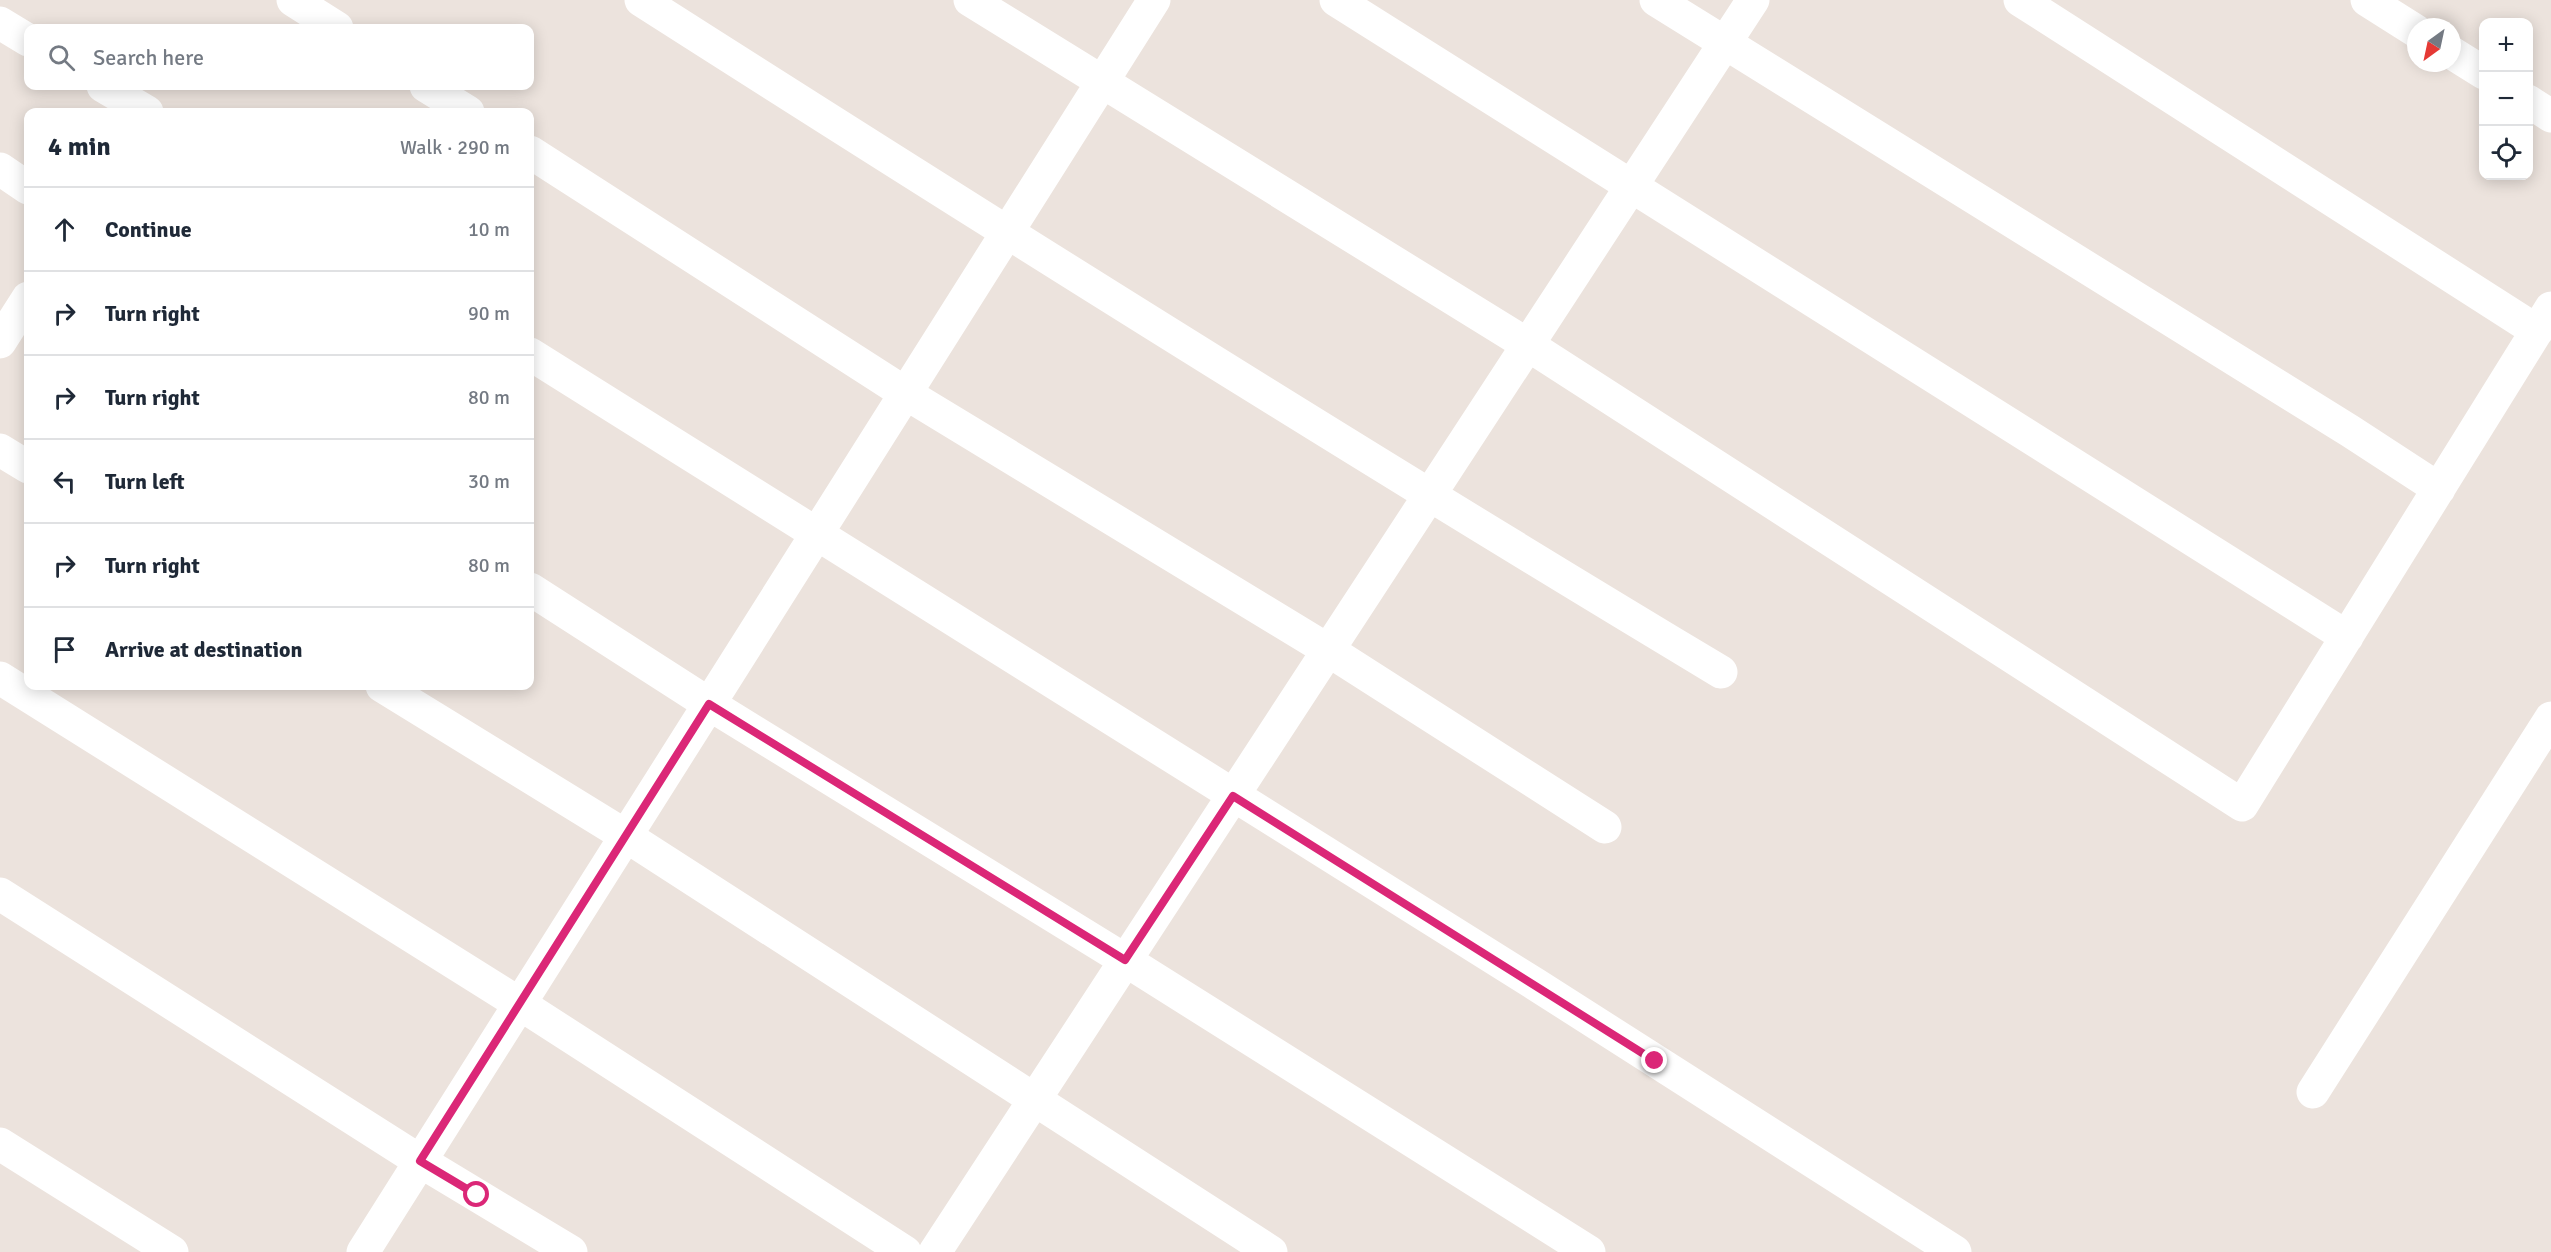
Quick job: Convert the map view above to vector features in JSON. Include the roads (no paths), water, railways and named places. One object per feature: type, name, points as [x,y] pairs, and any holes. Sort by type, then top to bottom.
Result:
[{"type":"street","points":[[293,0],[331,24]]},
{"type":"street","points":[[640,0],[1006,233],[1429,496],[1721,672]]},
{"type":"street","points":[[970,0],[1528,345],[2242,805],[2544,319],[2020,0]]},
{"type":"street","points":[[363,1252],[1154,0]]},
{"type":"street","points":[[1336,0],[2347,637]]},
{"type":"street","points":[[1656,0],[2350,431],[2439,489]]},
{"type":"street","points":[[935,1252],[1752,0]]},
{"type":"street","points":[[2367,0],[2407,25]]},
{"type":"street","points":[[0,23],[24,38]]},
{"type":"street","points":[[2461,59],[2482,72]]},
{"type":"street","points":[[110,90],[140,108]]},
{"type":"street","points":[[432,90],[462,108]]},
{"type":"street","points":[[2533,104],[2551,116]]},
{"type":"street","points":[[534,155],[905,393],[1328,650],[1605,827]]},
{"type":"street","points":[[0,169],[24,185]]},
{"type":"street","points":[[0,342],[24,304]]},
{"type":"street","points":[[534,357],[1535,984],[1955,1252]]},
{"type":"street","points":[[0,450],[24,465]]},
{"type":"street","points":[[534,592],[709,704],[1125,960],[1589,1252]]},
{"type":"street","points":[[0,678],[520,1004],[905,1252]]},
{"type":"street","points":[[389,690],[626,836],[1271,1252]]},
{"type":"street","points":[[2313,1092],[2551,718]]},
{"type":"street","points":[[0,894],[420,1161],[571,1252]]},
{"type":"street","points":[[0,1144],[172,1252]]}]
